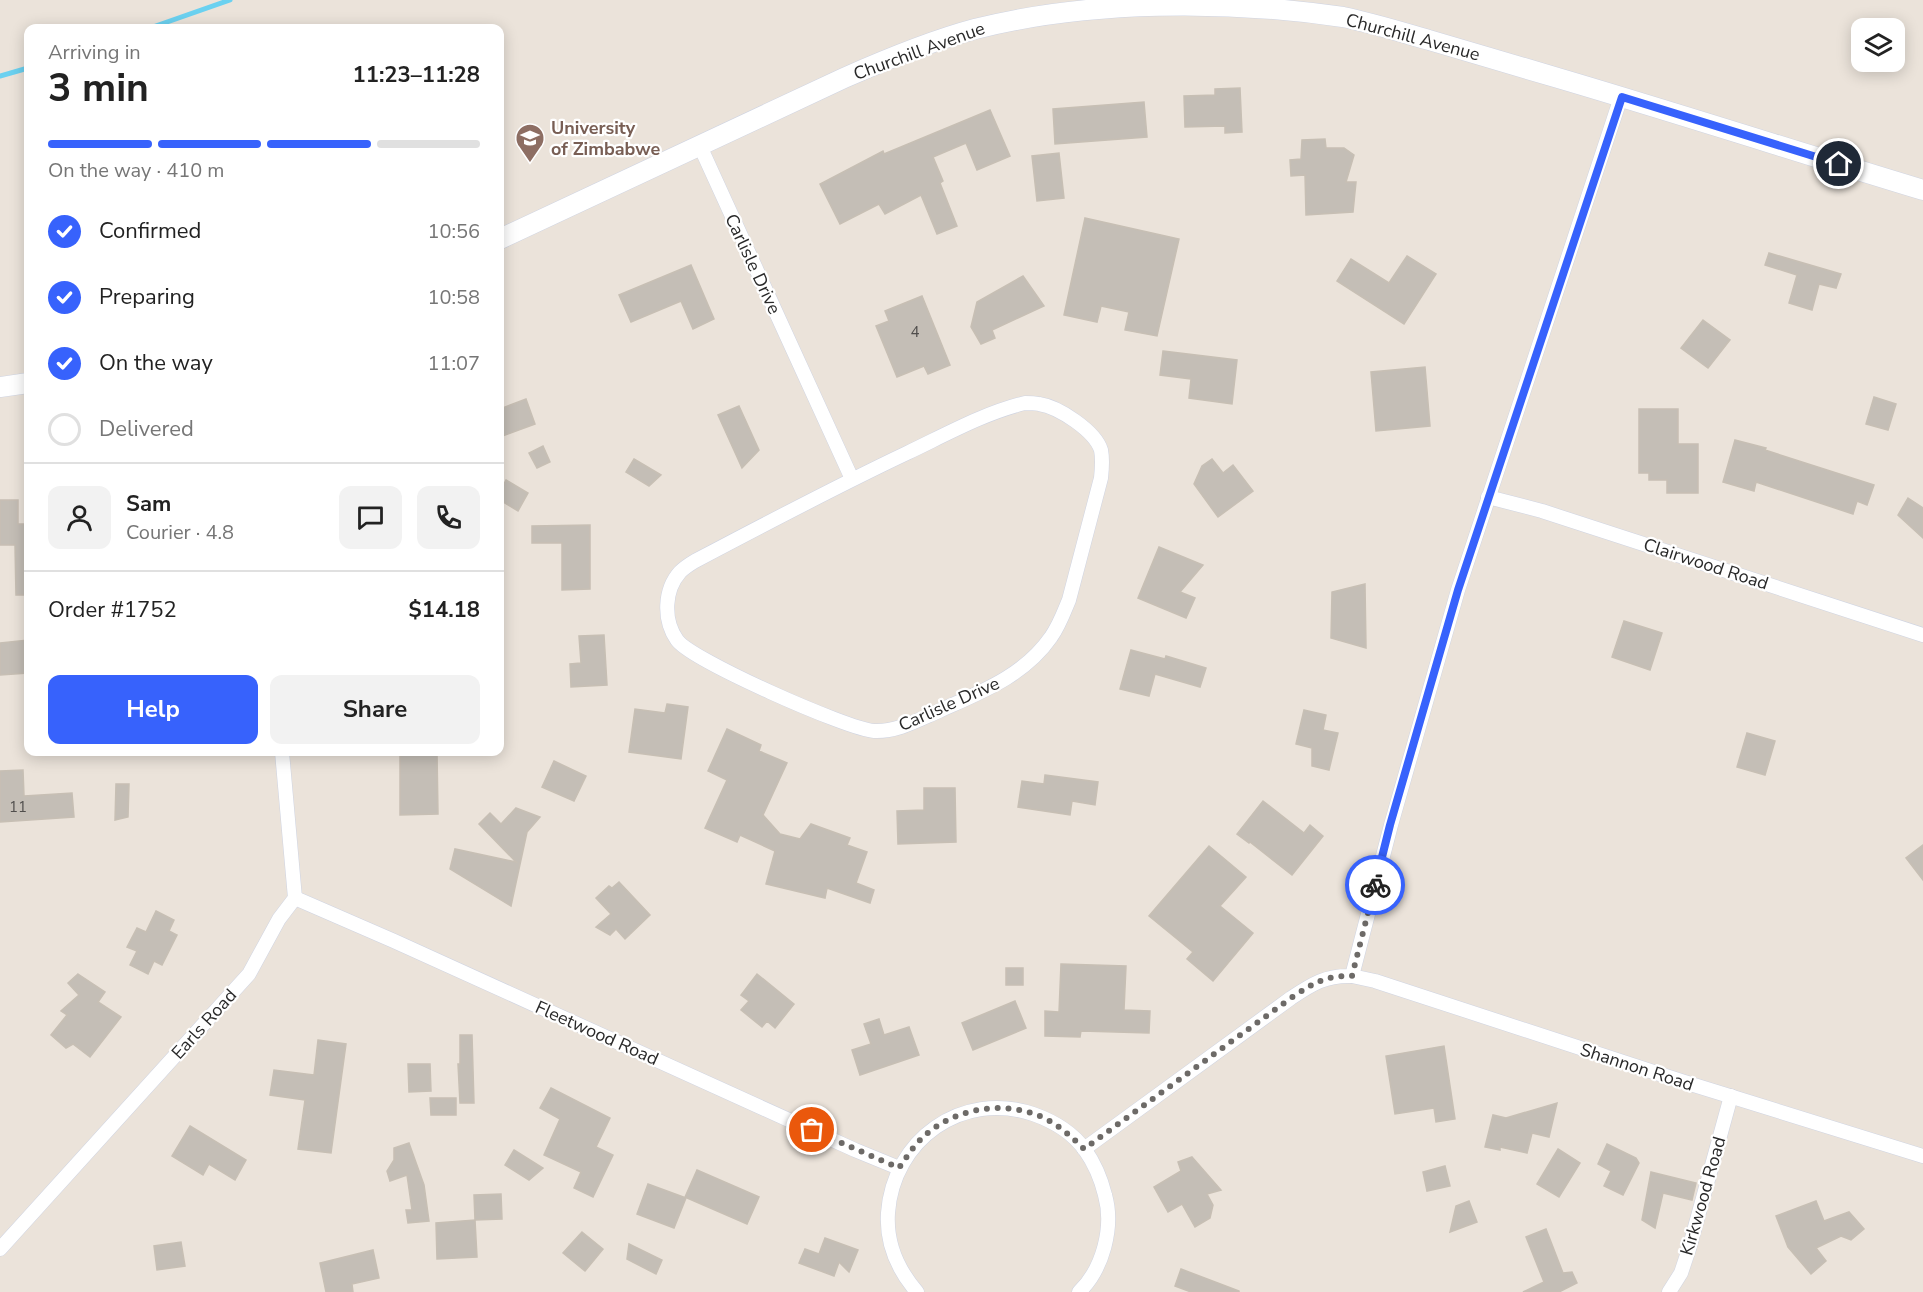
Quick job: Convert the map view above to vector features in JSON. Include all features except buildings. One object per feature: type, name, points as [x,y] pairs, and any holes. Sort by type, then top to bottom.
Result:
[{"type":"main road","name":"Churchill Avenue","points":[[504,237],[888,58],[974,30],[1017,20],[1120,6],[1193,4],[1274,8],[1344,18],[1622,97],[1923,190]]},
{"type":"main road","points":[[0,387],[24,384]]},
{"type":"street","points":[[1084,1149],[1311,985],[1334,976],[1352,976],[1390,825],[1458,590],[1622,97]]},
{"type":"street","name":"Carlisle Drive","points":[[700,146],[852,479]]},
{"type":"street","name":"Carlisle Drive","points":[[1025,403],[1041,404],[1079,424],[1095,439],[1101,451],[1103,465],[1101,478],[1069,600],[1053,635],[1024,667],[996,686],[906,725],[888,731],[872,731],[855,728],[827,718],[689,652],[678,642],[670,627],[667,613],[671,585],[681,572],[695,561],[852,479],[950,432],[1025,403]]},
{"type":"street","name":"Clairwood Road","points":[[1488,497],[1542,511],[1923,635]]},
{"type":"street","points":[[282,756],[295,898]]},
{"type":"street","name":"Fleetwood Road","points":[[295,898],[394,940],[899,1168]]},
{"type":"street","name":"Earls Road","points":[[0,1249],[249,974],[279,919],[295,898]]},
{"type":"street","name":"Shannon Road","points":[[1352,976],[1375,981],[1659,1074],[1923,1156]]},
{"type":"street","name":"Kirkwood Road","points":[[1669,1292],[1681,1273],[1689,1249],[1731,1096]]},
{"type":"street","points":[[917,1292],[906,1280],[893,1253],[887,1225],[889,1196],[899,1168],[912,1148],[929,1131],[950,1119],[974,1110],[998,1108],[1023,1111],[1046,1119],[1067,1132],[1084,1149],[1100,1175],[1108,1203],[1108,1233],[1100,1262],[1079,1292]]},
{"type":"waterway","points":[[161,24],[230,0]]},
{"type":"waterway","points":[[0,76],[24,69]]},
{"type":"way so far","points":[[812,1130],[899,1168],[912,1148],[929,1131],[950,1119],[974,1110],[998,1108],[1023,1111],[1046,1119],[1067,1132],[1084,1149],[1311,985],[1334,976],[1352,976],[1375,885]]},
{"type":"place","name":"University of Zimbabwe","points":[[530,164]]},
{"type":"route","points":[[1375,885],[1390,825],[1458,590],[1622,97],[1839,164]]}]
